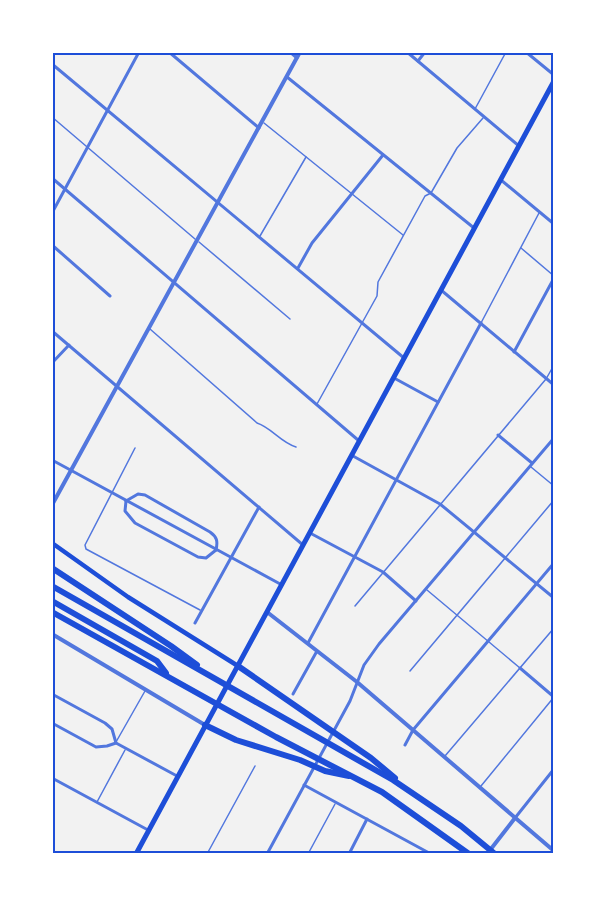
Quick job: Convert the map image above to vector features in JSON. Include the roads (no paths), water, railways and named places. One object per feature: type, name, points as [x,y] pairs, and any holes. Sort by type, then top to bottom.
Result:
[{"type":"highway","points":[[52,568],[190,659],[206,674]]},
{"type":"highway","points":[[52,586],[383,774],[422,799]]},
{"type":"highway","points":[[52,601],[157,661],[168,675]]},
{"type":"highway","points":[[52,612],[382,792],[469,854]]},
{"type":"highway","points":[[236,669],[371,758],[495,854]]},
{"type":"highway","points":[[206,725],[236,740],[300,760],[325,771],[355,777]]},
{"type":"main road","points":[[136,854],[554,81]]},
{"type":"main road","points":[[52,543],[236,669]]},
{"type":"street","points":[[52,213],[139,52]]},
{"type":"street","points":[[169,52],[259,128]]},
{"type":"street","points":[[290,52],[297,58]]},
{"type":"street","points":[[52,505],[300,52]]},
{"type":"street","points":[[407,52],[519,146]]},
{"type":"street","points":[[418,62],[425,52]]},
{"type":"street","points":[[526,52],[554,75]]},
{"type":"street","points":[[52,64],[404,358]]},
{"type":"street","points":[[286,77],[474,228]]},
{"type":"street","points":[[298,268],[312,243],[383,155]]},
{"type":"street","points":[[52,178],[360,441]]},
{"type":"street","points":[[501,180],[554,224]]},
{"type":"street","points":[[52,245],[110,296]]},
{"type":"street","points":[[514,352],[554,277]]},
{"type":"street","points":[[441,290],[554,385]]},
{"type":"street","points":[[308,643],[481,323]]},
{"type":"street","points":[[52,331],[303,545]]},
{"type":"street","points":[[52,363],[69,345]]},
{"type":"street","points":[[394,378],[438,402]]},
{"type":"street","points":[[498,435],[531,465]]},
{"type":"street","points":[[267,854],[340,719],[364,665],[554,438]]},
{"type":"street","points":[[352,456],[440,504],[554,598]]},
{"type":"street","points":[[52,460],[282,585]]},
{"type":"street","points":[[138,494],[145,495],[210,532],[218,542],[216,549],[206,558],[198,557],[135,523],[125,511],[126,501],[138,494]]},
{"type":"street","points":[[195,623],[259,507]]},
{"type":"street","points":[[310,533],[383,572],[416,601]]},
{"type":"street","points":[[405,745],[413,730],[554,563]]},
{"type":"street","points":[[267,612],[357,682],[553,849]]},
{"type":"street","points":[[52,634],[206,725]]},
{"type":"street","points":[[293,694],[317,650]]},
{"type":"street","points":[[520,668],[554,697]]},
{"type":"street","points":[[52,694],[109,726],[116,743],[177,776]]},
{"type":"street","points":[[52,723],[96,747],[106,747],[116,743]]},
{"type":"street","points":[[487,854],[554,769]]},
{"type":"street","points":[[52,778],[148,830]]},
{"type":"street","points":[[303,785],[431,854]]},
{"type":"street","points":[[348,854],[367,819]]},
{"type":"lane","points":[[475,110],[506,52]]},
{"type":"lane","points":[[52,117],[290,319]]},
{"type":"lane","points":[[317,404],[377,296],[378,282],[425,196],[431,193],[457,148],[484,117]]},
{"type":"lane","points":[[262,121],[404,235]]},
{"type":"lane","points":[[260,237],[306,156]]},
{"type":"lane","points":[[481,323],[539,212]]},
{"type":"lane","points":[[521,248],[554,277]]},
{"type":"lane","points":[[149,328],[257,423],[263,425],[284,443],[296,447]]},
{"type":"lane","points":[[355,606],[546,379],[554,365]]},
{"type":"lane","points":[[135,448],[85,545],[86,549],[202,611]]},
{"type":"lane","points":[[531,465],[554,486]]},
{"type":"lane","points":[[410,670],[554,500]]},
{"type":"lane","points":[[426,590],[520,668]]},
{"type":"lane","points":[[444,757],[554,628]]},
{"type":"lane","points":[[116,743],[145,690]]},
{"type":"lane","points":[[480,787],[554,697]]},
{"type":"lane","points":[[97,802],[126,748]]},
{"type":"lane","points":[[207,854],[255,766]]},
{"type":"lane","points":[[308,854],[336,802]]}]
